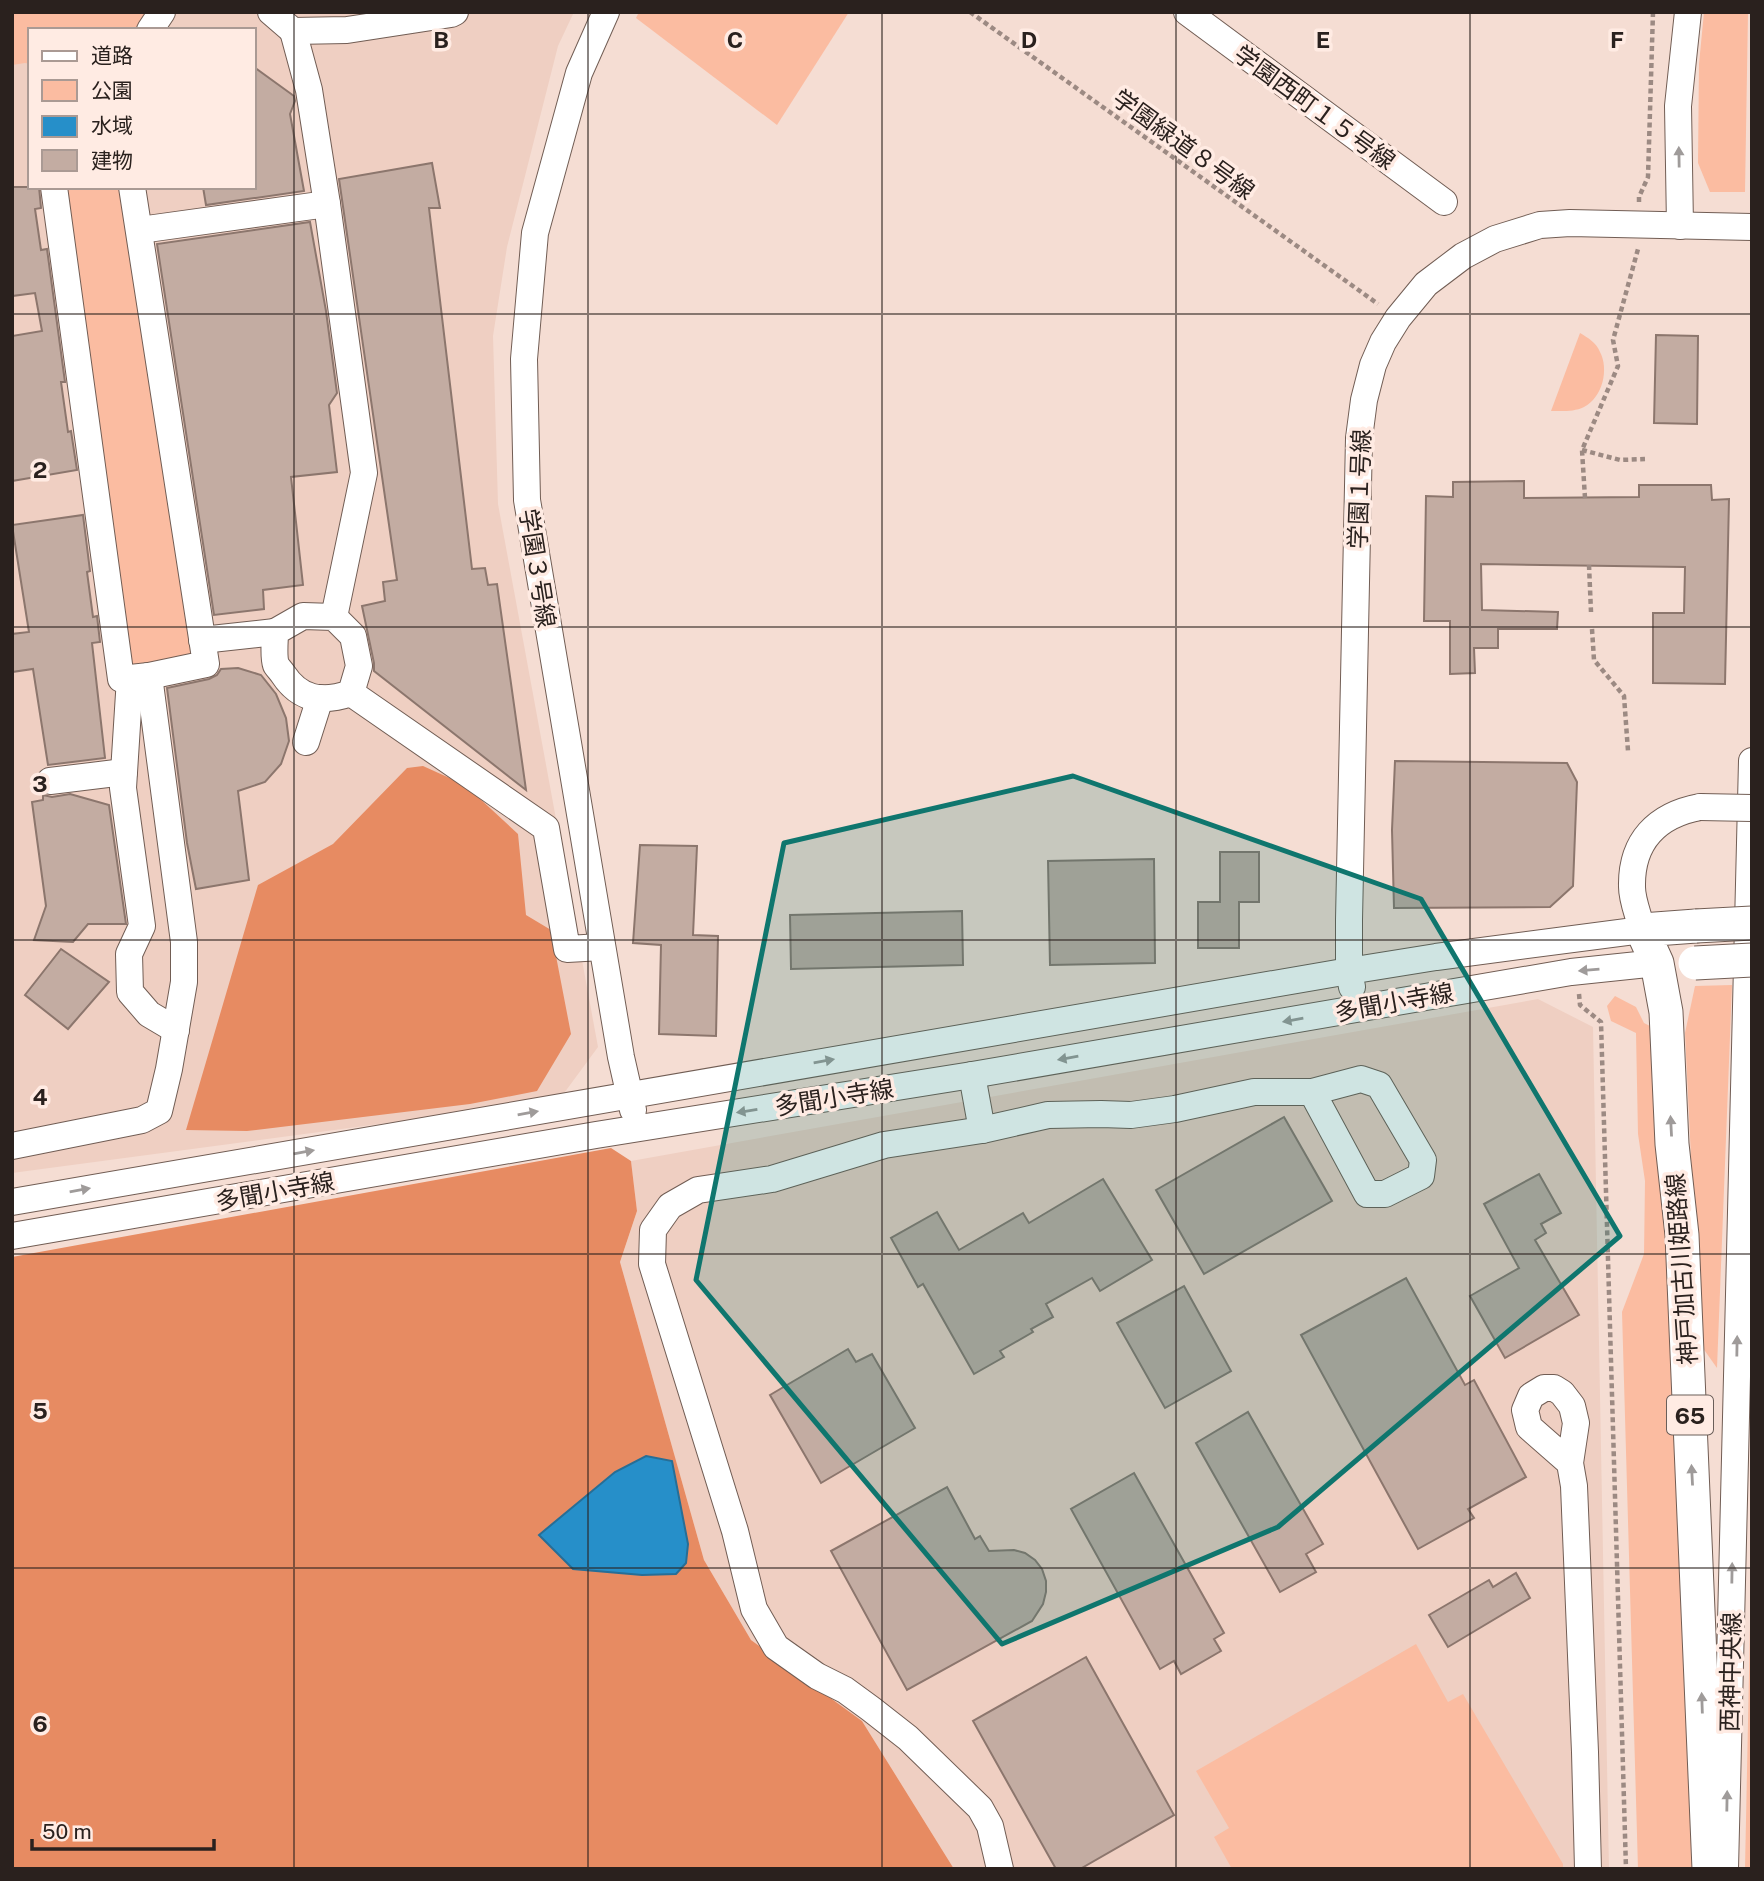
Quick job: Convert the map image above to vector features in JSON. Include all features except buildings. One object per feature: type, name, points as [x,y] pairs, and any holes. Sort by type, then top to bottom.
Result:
[{"type":"main road","points":[[1642,930],[1752,923]]},
{"type":"main road","name":"神戸加古川姫路線","points":[[1642,930],[1657,963],[1665,1012],[1672,1144],[1682,1235],[1709,1869]]},
{"type":"main road","points":[[1657,963],[1752,960]]},
{"type":"street","points":[[151,28],[162,12]]},
{"type":"street","points":[[271,12],[293,31],[309,90],[364,473],[334,617]]},
{"type":"street","points":[[293,31],[347,30],[456,12]]},
{"type":"street","name":"学園３号線","points":[[606,12],[579,74],[535,233],[524,359],[527,500],[602,947],[629,1095],[638,1128]]},
{"type":"street","name":"学園西町１５号線","points":[[1187,12],[1444,202]]},
{"type":"street","points":[[1680,226],[1678,106],[1688,12]]},
{"type":"street","points":[[54,189],[121,679],[206,664],[132,189]]},
{"type":"street","points":[[140,230],[327,204]]},
{"type":"street","name":"学園１号線","points":[[1355,1009],[1349,971],[1349,906],[1359,438],[1364,400],[1373,365],[1383,342],[1398,318],[1426,284],[1463,256],[1495,239],[1540,226],[1570,223],[1752,227]]},
{"type":"street","points":[[202,640],[275,632],[303,615],[334,617],[352,636],[355,646],[359,666],[351,693]]},
{"type":"street","points":[[275,632],[275,663],[291,687],[304,695],[320,698],[335,698],[351,693]]},
{"type":"street","points":[[140,677],[123,788],[142,926]]},
{"type":"street","points":[[12,1146],[142,1120],[159,1111],[184,982],[184,942],[140,677]]},
{"type":"street","points":[[351,693],[546,828],[567,949],[602,947]]},
{"type":"street","points":[[306,742],[320,698]]},
{"type":"street","name":"西神中央線","points":[[1725,1869],[1752,761]]},
{"type":"street","points":[[50,781],[124,772]]},
{"type":"street","points":[[1642,930],[1632,889],[1637,851],[1646,836],[1666,817],[1684,810],[1700,807],[1752,808]]},
{"type":"street","points":[[176,892],[142,926],[129,954],[130,992],[149,1014],[176,1030]]},
{"type":"street","name":"多聞小寺線","points":[[12,1202],[1349,971],[1642,930]]},
{"type":"street","name":"多聞小寺線","points":[[12,1236],[1571,972],[1657,963]]},
{"type":"street","points":[[972,1075],[982,1130]]},
{"type":"street","points":[[1000,1869],[990,1826],[981,1808],[899,1730],[845,1690],[817,1676],[776,1647],[754,1609],[735,1531],[652,1264],[653,1230],[670,1206],[698,1190],[772,1179],[884,1145],[982,1130],[1048,1115],[1131,1115],[1254,1092],[1312,1092],[1361,1079],[1379,1085],[1423,1160],[1421,1176],[1385,1194],[1367,1194],[1312,1092]]},
{"type":"street","points":[[1570,1463],[1574,1500],[1588,1869]]},
{"type":"path","name":"学園緑道８号線","points":[[970,12],[1378,304]]},
{"type":"path","points":[[1639,197],[1648,177],[1653,12]]},
{"type":"path","points":[[1585,498],[1583,450],[1618,366],[1612,340],[1638,251]]},
{"type":"path","points":[[1583,450],[1620,460],[1644,459]]},
{"type":"path","points":[[1588,565],[1591,612]]},
{"type":"path","points":[[1592,629],[1594,660],[1624,696],[1628,751]]},
{"type":"path","points":[[1579,994],[1580,1005],[1601,1022],[1626,1869]]},
{"type":"highlighted area","points":[[1073,776],[1421,899],[1620,1236],[1278,1527],[1002,1644],[696,1280],[784,843]]},
{"type":"shaded area","points":[[12,12],[574,12],[558,46],[507,247],[493,336],[498,504],[598,1047],[559,1100],[12,1173]]},
{"type":"shaded area","points":[[423,766],[465,785],[518,834],[526,915],[551,930],[571,1034],[537,1091],[470,1104],[247,1131],[186,1130],[258,885],[333,844],[407,768]]},
{"type":"shaded area","points":[[1538,999],[1593,1027],[1609,1869],[954,1869],[862,1721],[751,1640],[704,1560],[620,1262],[637,1211],[631,1161]]},
{"type":"shaded area","points":[[611,1148],[631,1161],[637,1211],[620,1262],[704,1560],[751,1640],[862,1721],[954,1869],[12,1869],[12,1257]],"holes":[[[615,1472],[677,1574],[642,1575],[573,1569],[540,1535]]]},
{"type":"green space","points":[[12,12],[158,12],[146,28],[28,28],[28,64],[12,65]]},
{"type":"green space","points":[[639,12],[849,12],[777,125],[636,18]]},
{"type":"green space","points":[[1704,12],[1748,12],[1745,192],[1710,192],[1698,163],[1699,64]]},
{"type":"green space","points":[[54,189],[131,189],[206,664],[121,679]]},
{"type":"green space","points":[[1580,333],[1592,341],[1603,359],[1604,374],[1600,390],[1584,407],[1551,411]]},
{"type":"green space","points":[[1732,985],[1717,1368],[1700,1344],[1685,1033],[1695,986]]},
{"type":"green space","points":[[1615,996],[1636,1007],[1644,1023],[1654,1028],[1669,1194],[1696,1869],[1638,1869],[1622,1312],[1644,1254],[1645,1181],[1638,1134],[1636,1033],[1611,1021],[1607,1006]]},
{"type":"green space","points":[[1752,1526],[1752,1869],[1745,1869]]},
{"type":"green space","points":[[1416,1644],[1448,1702],[1463,1694],[1563,1864],[1563,1869],[1232,1869],[1214,1837],[1229,1828],[1196,1771]]},
{"type":"water","points":[[646,1456],[672,1461],[688,1544],[686,1563],[676,1574],[642,1575],[573,1569],[539,1535],[615,1472]]}]
